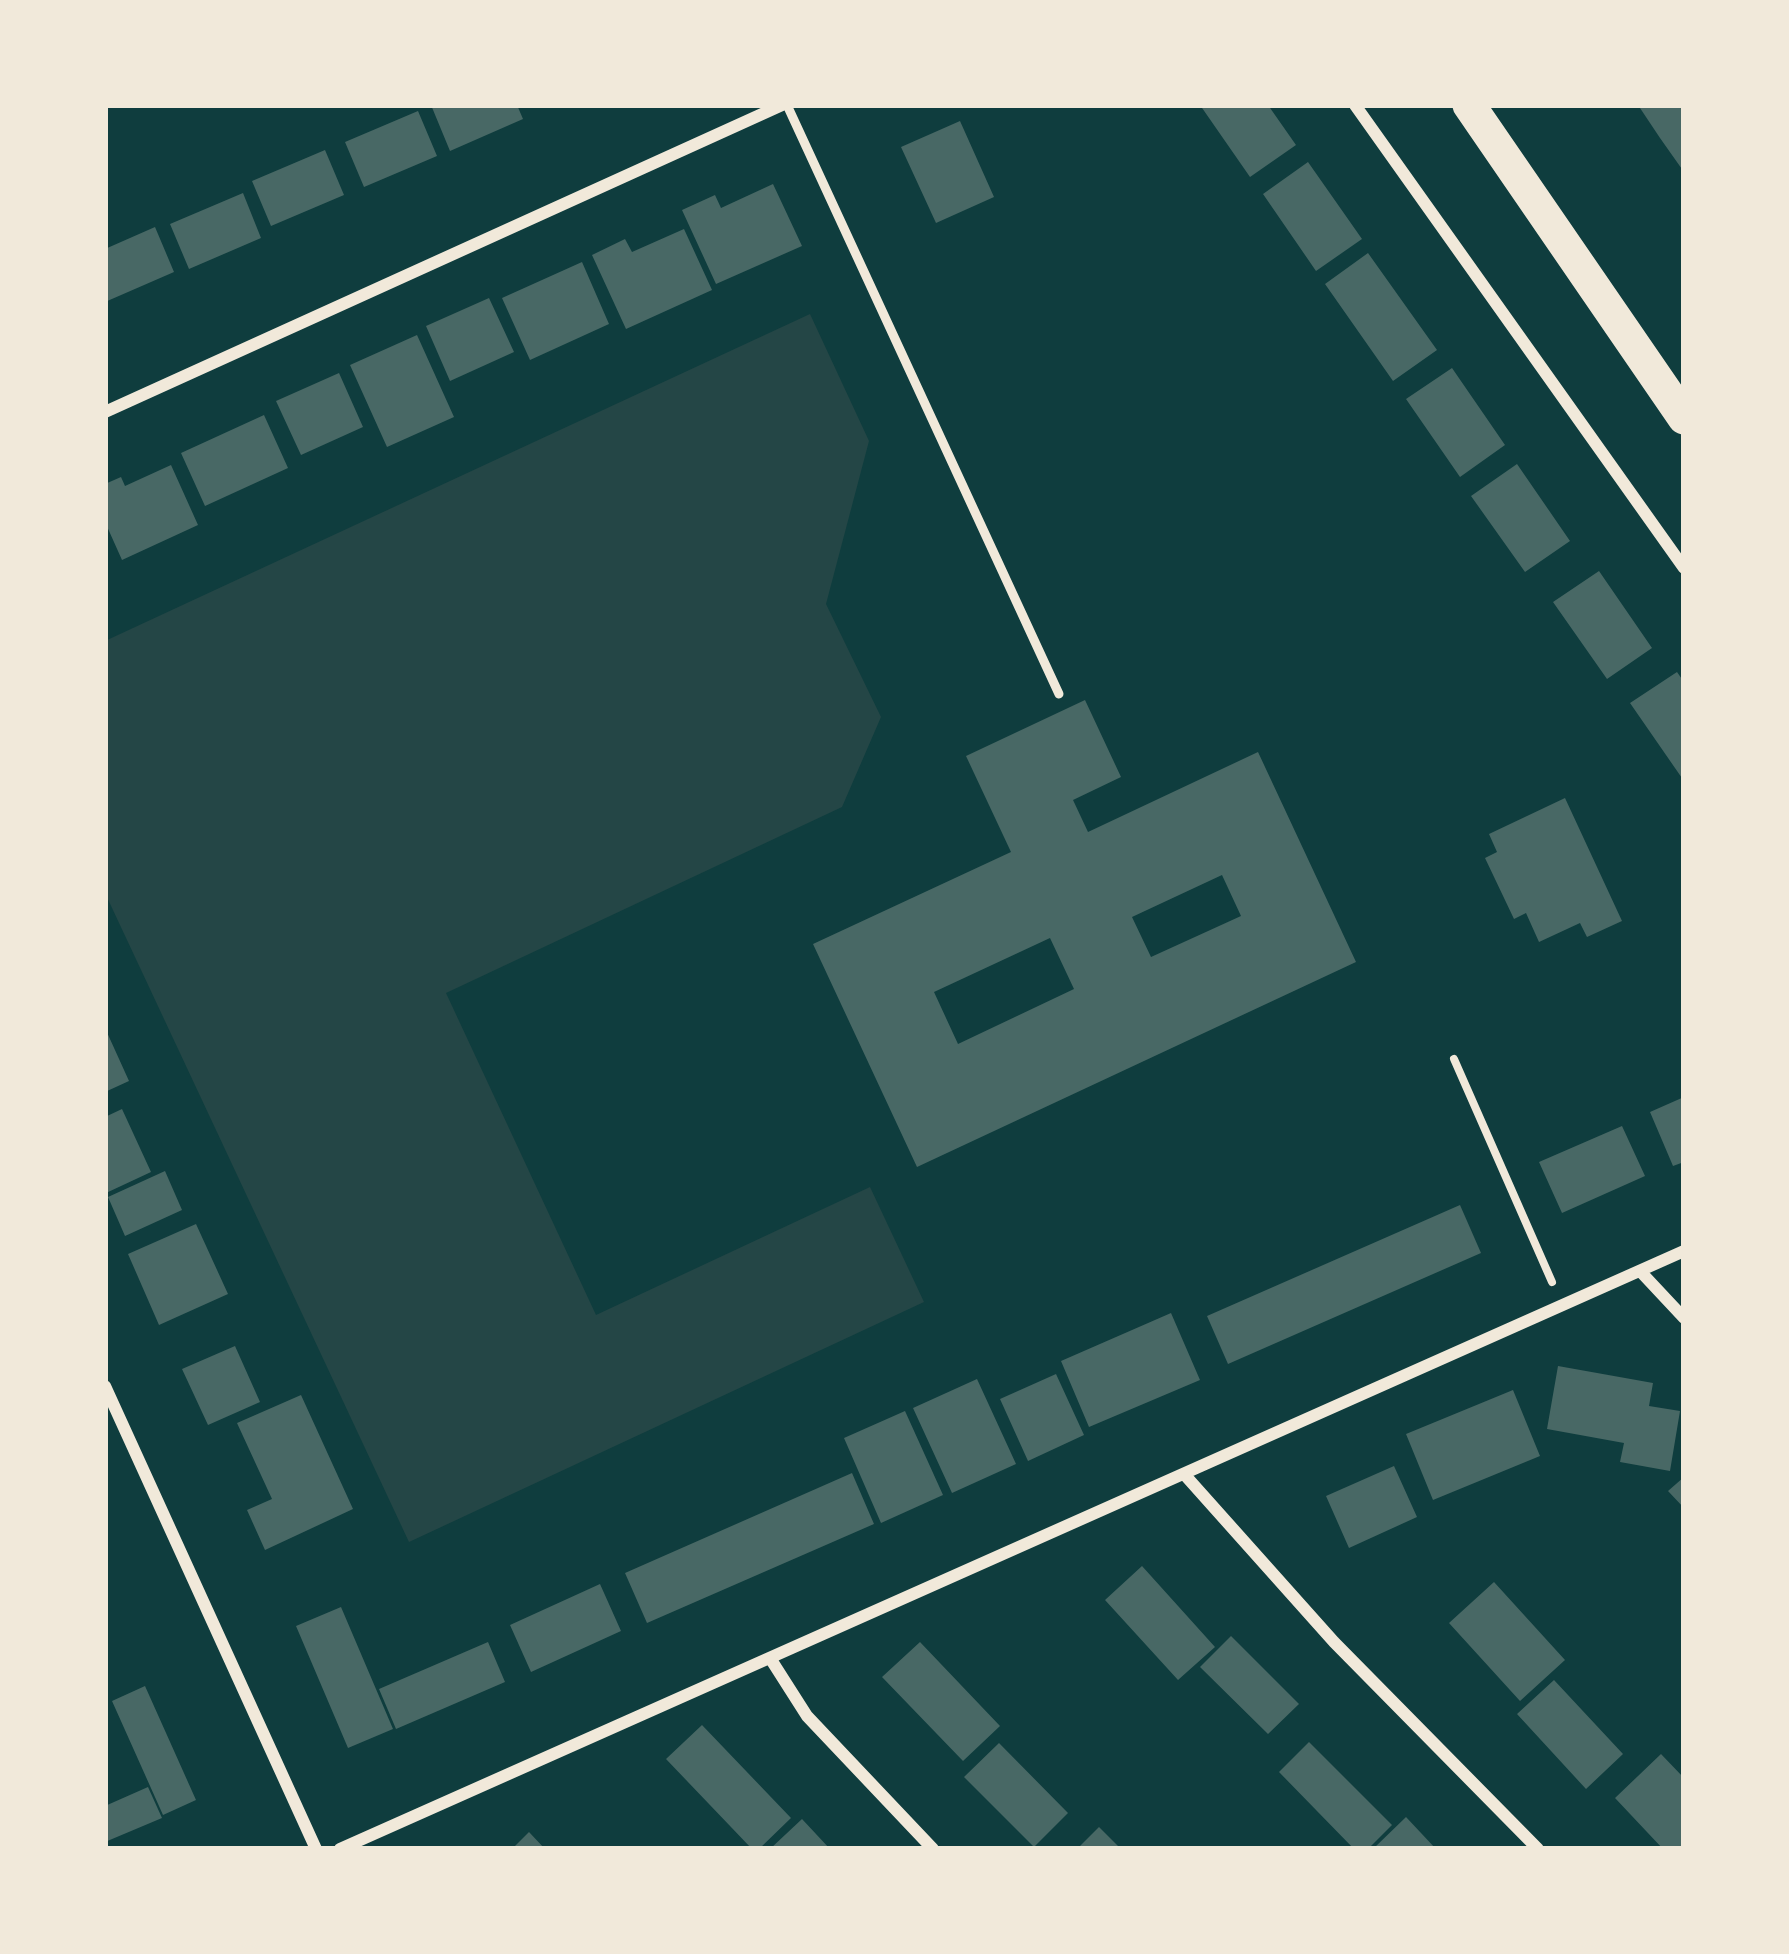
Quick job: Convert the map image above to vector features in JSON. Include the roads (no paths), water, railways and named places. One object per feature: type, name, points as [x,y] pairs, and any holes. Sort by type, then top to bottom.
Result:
[{"type":"highway","points":[[1469,105],[1684,418]]},
{"type":"street","points":[[105,412],[784,105]]},
{"type":"street","points":[[1355,105],[1684,568]]},
{"type":"street","points":[[340,1849],[1684,1251]]},
{"type":"street","points":[[1640,1271],[1684,1318]]},
{"type":"street","points":[[105,1386],[316,1849]]},
{"type":"street","points":[[1184,1474],[1334,1642],[1538,1849]]},
{"type":"street","points":[[770,1658],[807,1716],[933,1849]]},
{"type":"lane","points":[[784,105],[1059,694]]}]
